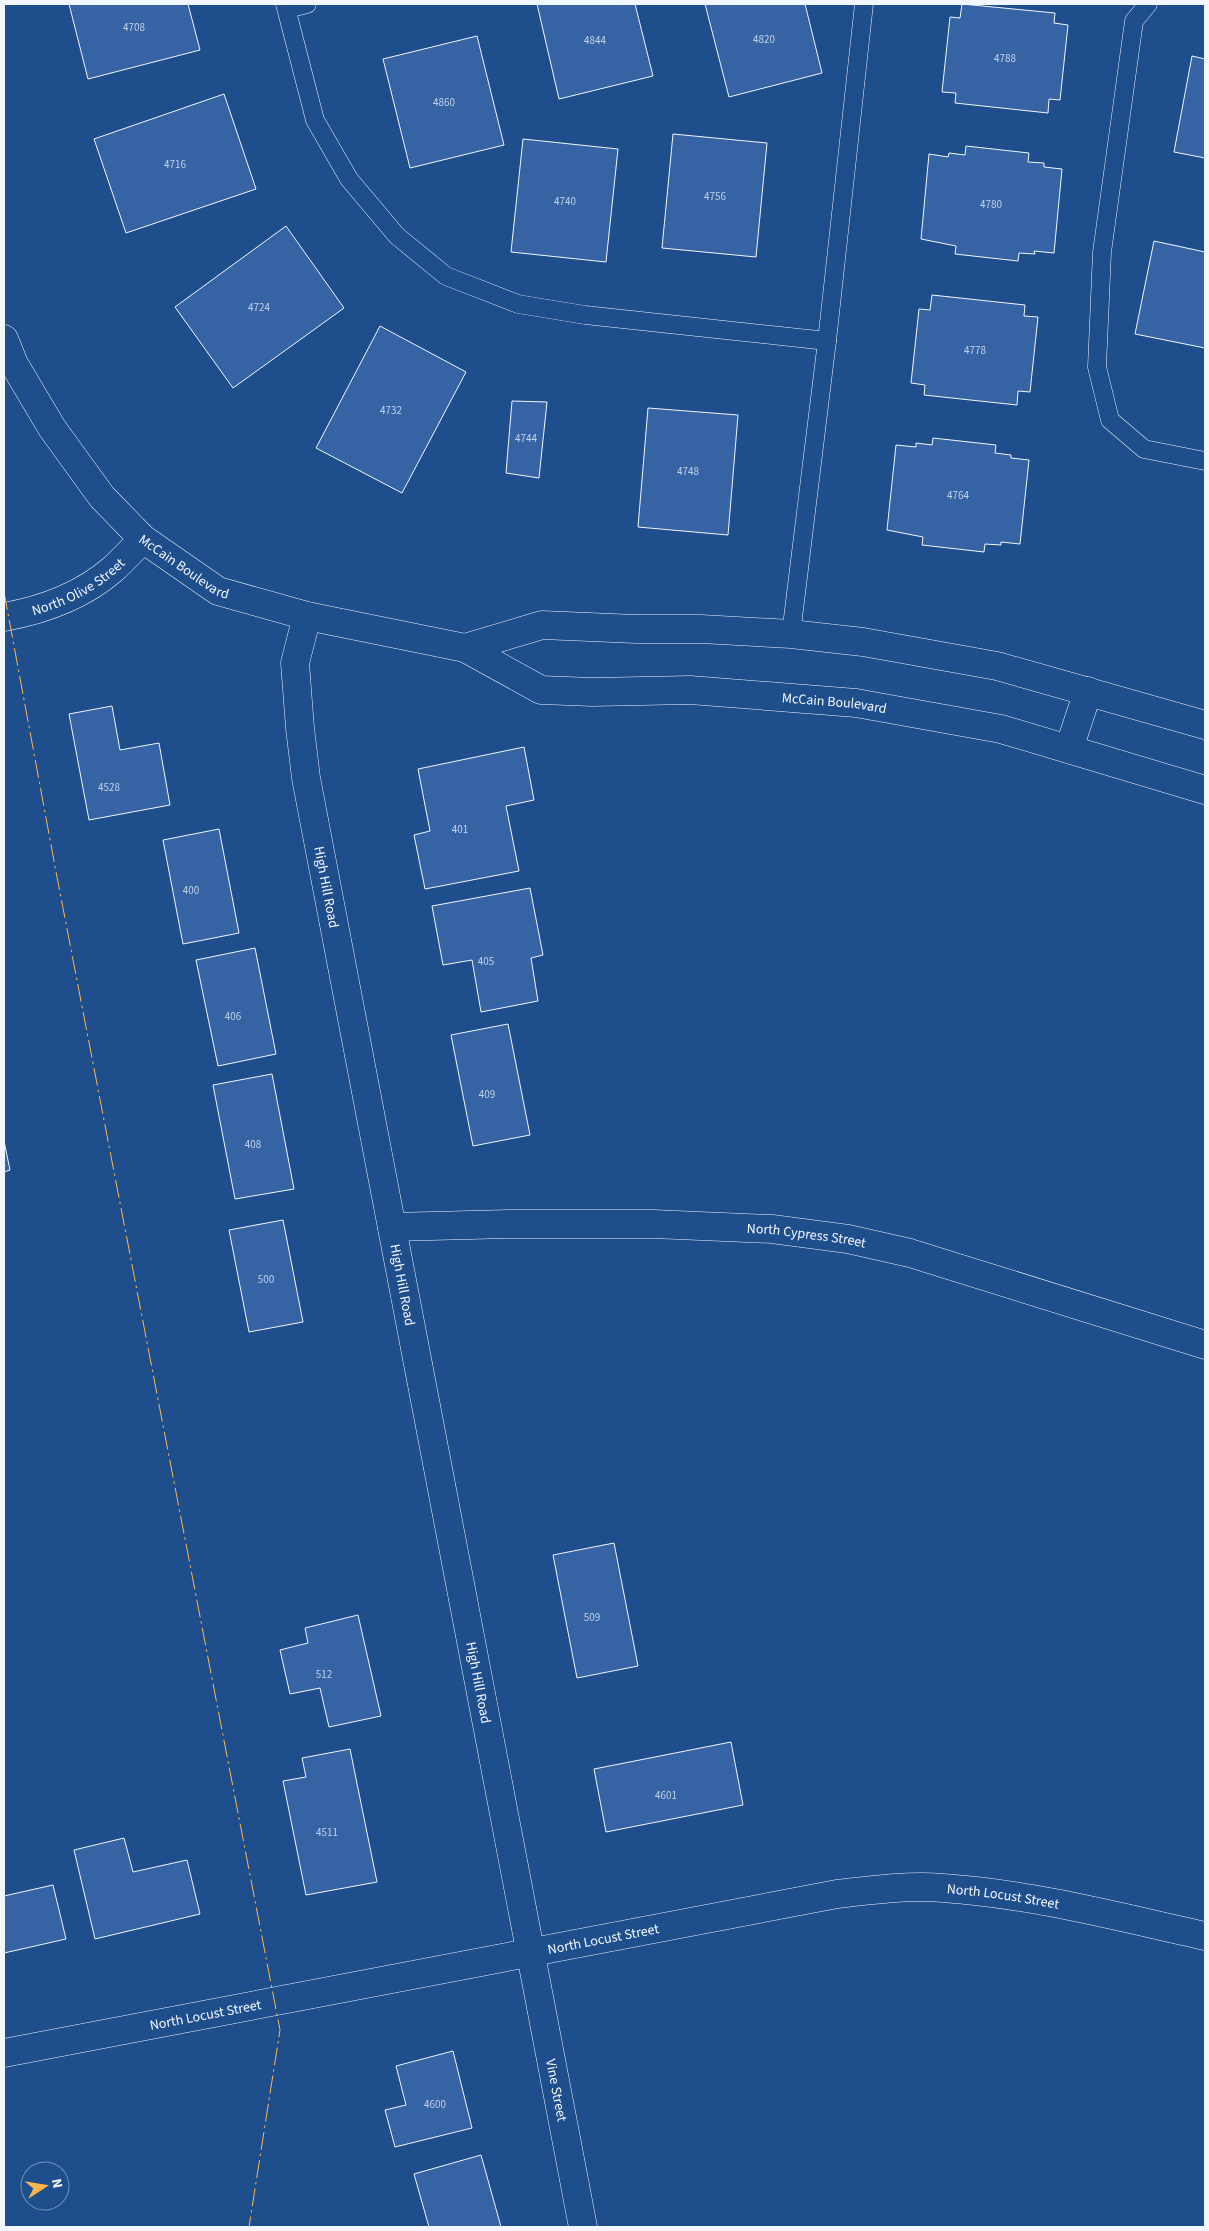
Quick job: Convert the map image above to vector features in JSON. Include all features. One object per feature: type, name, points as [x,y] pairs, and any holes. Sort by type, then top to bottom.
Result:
[{"type":"street","name":"McCain Boulevard","points":[[4,339],[14,364],[52,428],[102,497],[143,539],[218,591],[307,616],[465,648],[541,690],[593,692],[690,690],[856,702],[1002,730],[1205,790]]},
{"type":"street","name":"North Olive Street","points":[[4,617],[27,613],[66,600],[112,570],[143,539]]},
{"type":"street","name":"High Hill Road","points":[[307,616],[295,663],[306,778],[530,1952]]},
{"type":"street","name":"McCain Boulevard","points":[[465,648],[542,625],[636,629],[701,629],[791,634],[863,642],[997,666],[1205,725]]},
{"type":"street","points":[[1069,749],[1088,691]]},
{"type":"street","name":"North Cypress Street","points":[[392,1228],[509,1224],[653,1224],[772,1229],[848,1238],[910,1253],[1205,1345]]},
{"type":"street","name":"North Locust Street","points":[[4,2053],[837,1894],[898,1888],[942,1888],[1022,1897],[1205,1936]]},
{"type":"street","name":"Vine Street","points":[[530,1952],[583,2227]]},
{"type":"lane","points":[[308,4],[286,6],[315,120],[349,180],[397,236],[446,276],[518,304],[585,315],[828,341]]},
{"type":"lane","points":[[791,634],[828,341],[864,4]]},
{"type":"lane","points":[[1148,4],[1134,21],[1102,252],[1096,367],[1110,420],[1144,449],[1205,461]]},
{"type":"building","points":[[69,4],[188,4],[200,50],[88,79]]},
{"type":"building","points":[[537,4],[635,4],[653,76],[559,99]]},
{"type":"building","points":[[705,4],[805,4],[822,73],[729,97]]},
{"type":"building","points":[[962,4],[1055,13],[1054,23],[1068,25],[1060,100],[1049,99],[1048,113],[955,103],[956,93],[942,92],[950,17],[960,18]]},
{"type":"building","points":[[477,36],[504,145],[410,168],[383,59]]},
{"type":"building","points":[[1192,56],[1205,59],[1205,158],[1174,152]]},
{"type":"building","points":[[224,94],[256,189],[126,233],[94,139]]},
{"type":"building","points":[[673,134],[767,143],[756,257],[662,248]]},
{"type":"building","points":[[523,139],[618,149],[606,262],[511,252]]},
{"type":"building","points":[[966,146],[1029,153],[1028,162],[1044,163],[1044,167],[1062,169],[1054,253],[1034,251],[1035,254],[1019,253],[1018,261],[955,254],[956,246],[921,239],[929,154],[948,157],[949,153],[965,155]]},
{"type":"building","points":[[286,226],[344,308],[233,388],[175,307]]},
{"type":"building","points":[[1154,241],[1205,252],[1205,348],[1135,334]]},
{"type":"building","points":[[932,295],[1025,305],[1024,316],[1038,317],[1030,392],[1018,391],[1017,405],[924,395],[925,385],[911,383],[919,309],[930,310]]},
{"type":"building","points":[[380,326],[466,372],[402,493],[316,448]]},
{"type":"building","points":[[512,401],[547,402],[539,478],[506,473]]},
{"type":"building","points":[[648,408],[738,415],[728,535],[638,527]]},
{"type":"building","points":[[933,438],[996,445],[995,453],[1011,455],[1011,458],[1029,460],[1020,544],[1001,542],[1001,545],[985,544],[984,552],[922,545],[923,537],[887,530],[896,445],[916,447],[916,443],[932,445]]},
{"type":"building","points":[[112,706],[120,750],[159,743],[170,805],[89,820],[69,714]]},
{"type":"building","points":[[524,747],[534,800],[506,806],[519,871],[425,889],[414,835],[430,831],[418,769]]},
{"type":"building","points":[[219,829],[239,933],[183,944],[163,840]]},
{"type":"building","points":[[530,888],[543,955],[531,958],[538,1001],[481,1012],[472,960],[443,965],[432,906]]},
{"type":"building","points":[[255,948],[276,1054],[218,1066],[196,960]]},
{"type":"building","points":[[508,1024],[530,1135],[473,1146],[451,1035]]},
{"type":"building","points":[[272,1074],[294,1189],[235,1199],[213,1085]]},
{"type":"building","points":[[4,1141],[10,1170],[4,1172]]},
{"type":"building","points":[[283,1220],[303,1322],[249,1332],[229,1230]]},
{"type":"building","points":[[614,1543],[638,1666],[577,1678],[553,1555]]},
{"type":"building","points":[[358,1615],[381,1716],[329,1727],[320,1688],[290,1694],[280,1650],[308,1643],[305,1628]]},
{"type":"building","points":[[731,1742],[743,1805],[606,1832],[594,1769]]},
{"type":"building","points":[[350,1749],[377,1882],[306,1895],[283,1781],[306,1777],[302,1758]]},
{"type":"building","points":[[124,1838],[133,1872],[187,1860],[200,1914],[95,1939],[74,1850]]},
{"type":"building","points":[[53,1885],[66,1939],[4,1953],[4,1896]]},
{"type":"building","points":[[453,2051],[472,2128],[395,2147],[385,2110],[406,2105],[396,2066]]},
{"type":"building","points":[[481,2155],[501,2227],[429,2227],[414,2174]]},
{"type":"power","points":[[4,592],[57,877],[280,2030],[249,2227]]}]
